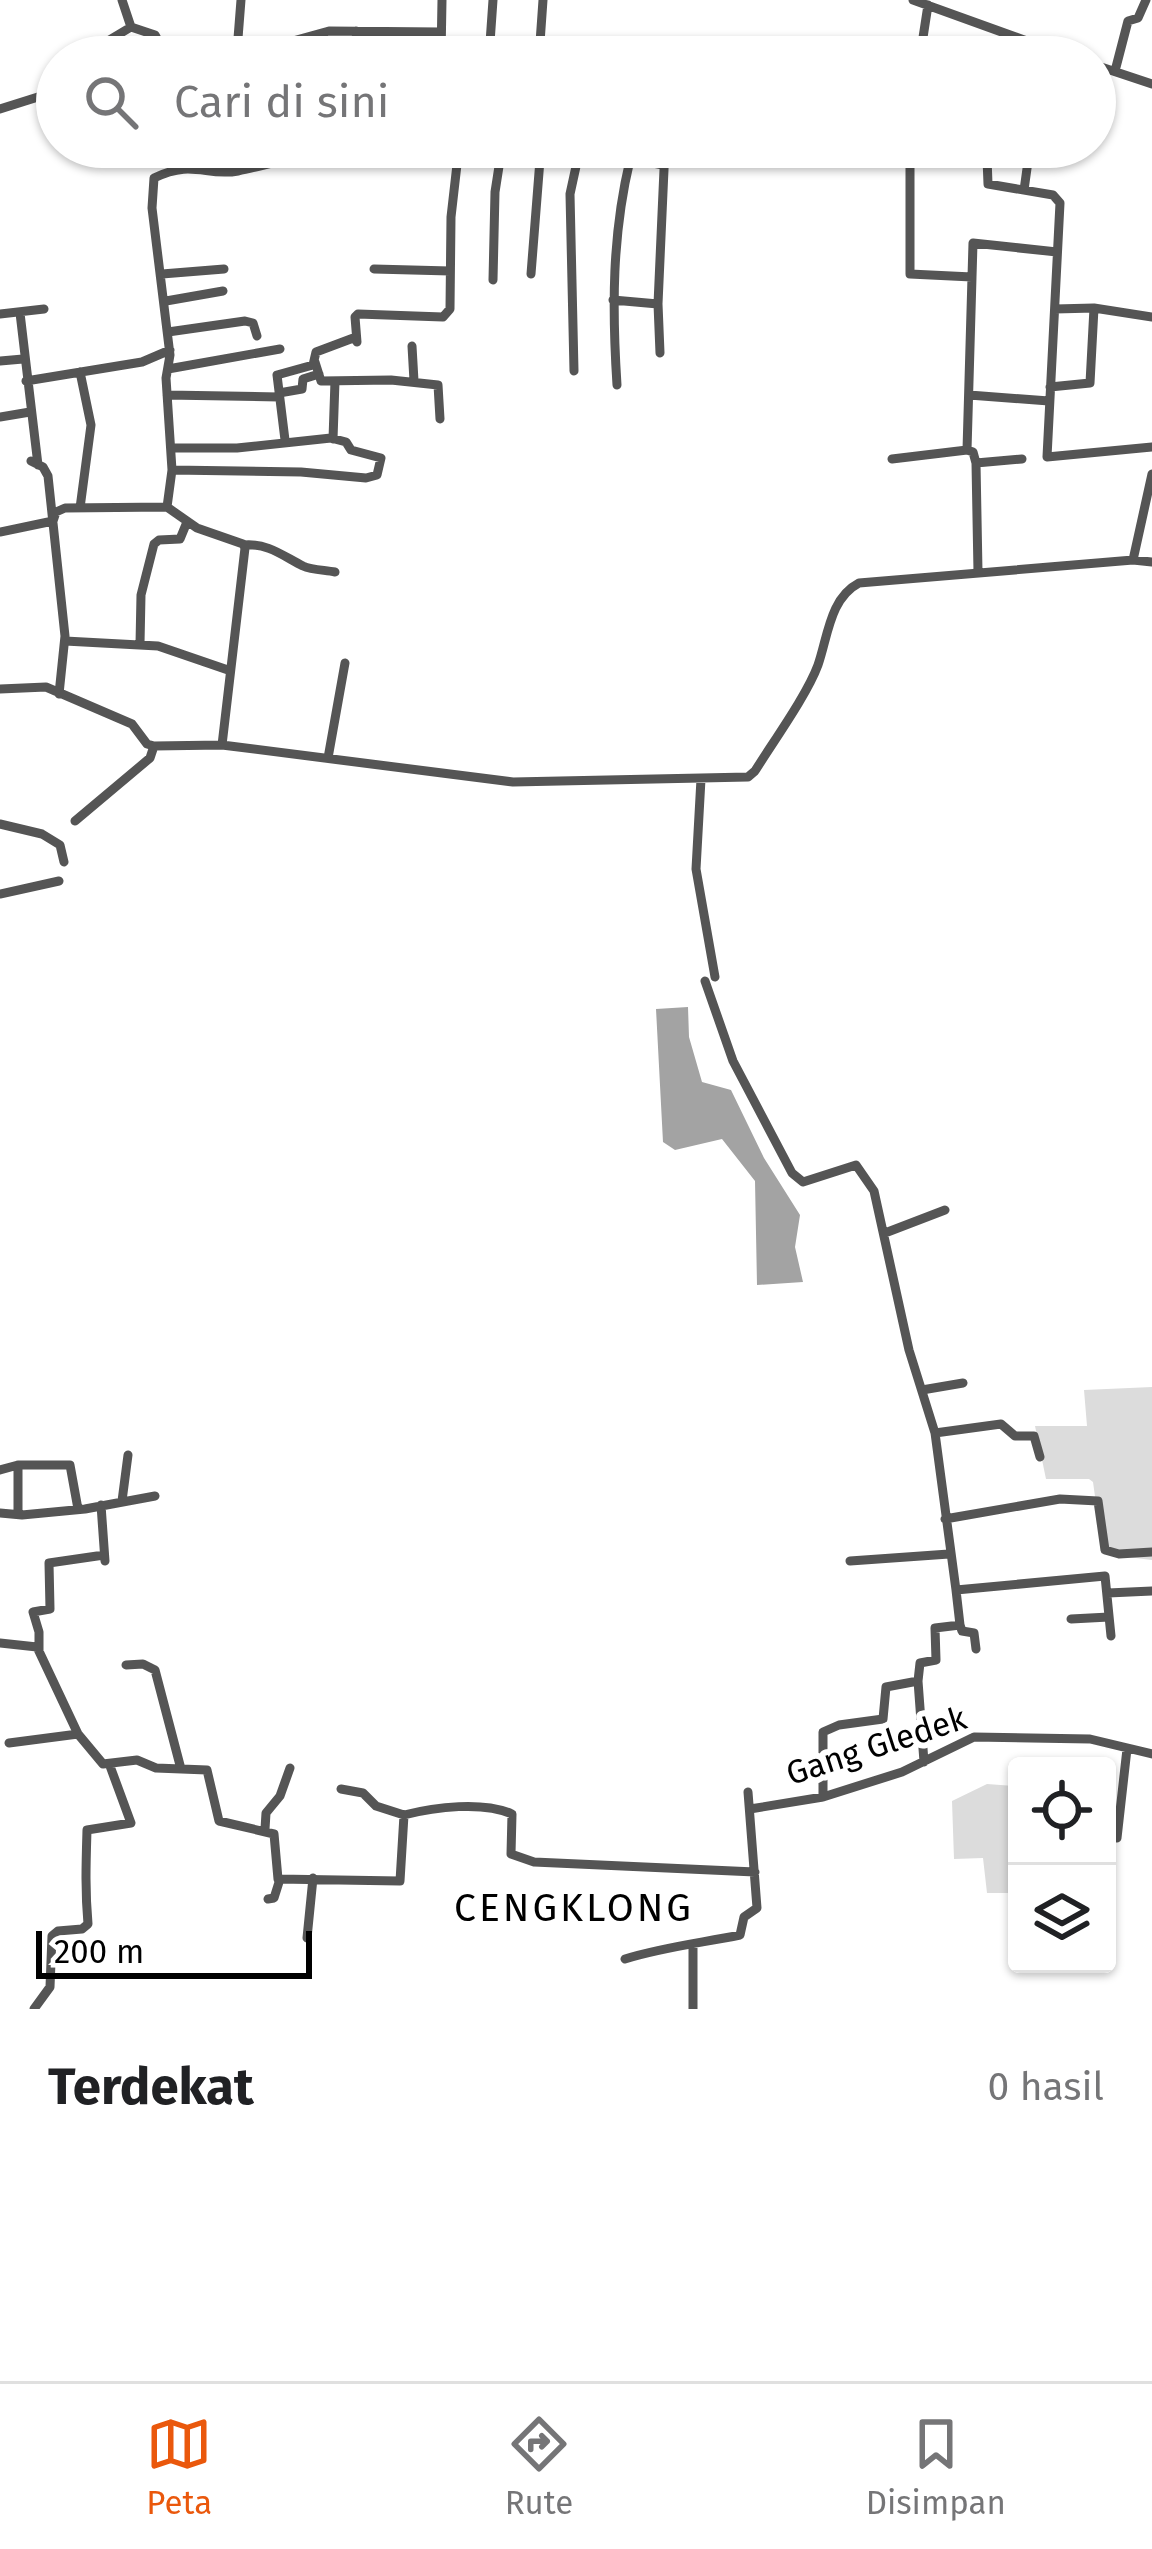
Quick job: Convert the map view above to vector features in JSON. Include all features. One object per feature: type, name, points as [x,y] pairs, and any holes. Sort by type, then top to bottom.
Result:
[{"type":"street","points":[[122,0],[131,27]]},
{"type":"street","points":[[239,36],[241,0]]},
{"type":"street","points":[[441,36],[442,0]]},
{"type":"street","points":[[491,36],[494,0]]},
{"type":"street","points":[[540,36],[543,0]]},
{"type":"street","points":[[914,0],[1005,36]]},
{"type":"street","points":[[1116,66],[1128,21],[1138,18],[1146,0]]},
{"type":"street","points":[[923,36],[928,5]]},
{"type":"street","points":[[116,36],[131,27],[156,36]]},
{"type":"street","points":[[356,31],[356,36]]},
{"type":"street","points":[[309,36],[441,32]]},
{"type":"street","points":[[1116,70],[1152,83]]},
{"type":"street","points":[[0,109],[36,98]]},
{"type":"street","points":[[167,507],[172,470],[167,395],[170,350],[152,181],[183,168]]},
{"type":"street","points":[[204,168],[245,168]]},
{"type":"street","points":[[440,418],[438,386],[414,381],[321,381],[316,352],[357,340],[358,314],[443,317],[449,309],[457,168]]},
{"type":"street","points":[[493,280],[499,168]]},
{"type":"street","points":[[531,274],[539,168]]},
{"type":"street","points":[[574,168],[570,194],[574,370]]},
{"type":"street","points":[[617,385],[613,300],[618,209],[628,168]]},
{"type":"street","points":[[660,353],[664,168]]},
{"type":"street","points":[[909,168],[908,272],[972,277]]},
{"type":"street","points":[[987,168],[987,183],[1059,200],[1047,457],[1152,447]]},
{"type":"street","points":[[1024,190],[1027,168]]},
{"type":"street","points":[[618,209],[636,213]]},
{"type":"street","points":[[968,450],[973,243],[1057,252]]},
{"type":"street","points":[[162,274],[224,269]]},
{"type":"street","points":[[374,269],[450,272]]},
{"type":"street","points":[[166,301],[223,291]]},
{"type":"street","points":[[613,300],[658,304]]},
{"type":"street","points":[[1055,308],[1094,308],[1152,317]]},
{"type":"street","points":[[1050,387],[1090,383],[1094,308]]},
{"type":"street","points":[[0,314],[44,309]]},
{"type":"street","points":[[20,313],[34,463],[48,476],[65,641],[59,694]]},
{"type":"street","points":[[168,332],[245,321],[253,323],[257,336]]},
{"type":"street","points":[[412,346],[414,381]]},
{"type":"street","points":[[168,369],[280,349]]},
{"type":"street","points":[[26,381],[142,362],[170,350]]},
{"type":"street","points":[[0,362],[22,359]]},
{"type":"street","points":[[285,440],[277,374],[317,368]]},
{"type":"street","points":[[167,395],[279,395],[302,389],[303,379],[317,368]]},
{"type":"street","points":[[80,372],[91,425],[80,508]]},
{"type":"street","points":[[333,439],[335,381]]},
{"type":"street","points":[[969,395],[1049,401]]},
{"type":"street","points":[[0,417],[30,412]]},
{"type":"street","points":[[172,448],[237,448],[333,439],[346,442],[351,450],[381,456],[377,475],[366,478],[172,470]]},
{"type":"street","points":[[892,459],[973,452],[978,572]]},
{"type":"street","points":[[976,463],[1022,459]]},
{"type":"street","points":[[1133,560],[1152,474]]},
{"type":"street","points":[[0,532],[52,521],[59,509],[167,507],[187,522],[244,545],[255,544],[288,554],[308,568],[335,572]]},
{"type":"street","points":[[140,644],[141,595],[154,544],[159,539],[180,539],[187,522]]},
{"type":"street","points":[[222,745],[244,545]]},
{"type":"street","points":[[0,689],[43,686],[132,724],[154,746],[222,745],[513,782],[748,777],[812,681],[838,600],[847,589],[859,583],[978,572],[1152,562]]},
{"type":"street","points":[[65,641],[158,646],[228,670]]},
{"type":"street","points":[[328,758],[345,663]]},
{"type":"street","points":[[76,821],[150,758],[154,746]]},
{"type":"street","points":[[701,779],[696,869],[710,979],[733,1060],[784,1162],[803,1182],[856,1165],[874,1191],[909,1350],[935,1432],[960,1625],[962,1631],[974,1631],[976,1649]]},
{"type":"street","points":[[0,824],[47,836],[60,845],[64,862]]},
{"type":"street","points":[[0,895],[59,881]]},
{"type":"street","points":[[885,1233],[945,1210]]},
{"type":"street","points":[[922,1390],[963,1383]]},
{"type":"street","points":[[935,1432],[1001,1424],[1015,1436],[1034,1436],[1040,1457]]},
{"type":"street","points":[[122,1501],[128,1455]]},
{"type":"street","points":[[18,1465],[18,1511],[22,1515]]},
{"type":"street","points":[[0,1470],[18,1465],[70,1465],[78,1509]]},
{"type":"street","points":[[0,1514],[78,1509],[155,1496]]},
{"type":"street","points":[[945,1519],[1060,1499],[1097,1501],[1105,1550],[1152,1552]]},
{"type":"street","points":[[39,1651],[33,1612],[50,1609],[50,1562],[104,1558],[101,1505]]},
{"type":"street","points":[[850,1561],[949,1553]]},
{"type":"street","points":[[956,1590],[1105,1576],[1111,1636]]},
{"type":"street","points":[[1108,1593],[1152,1591]]},
{"type":"street","points":[[1070,1619],[1109,1617]]},
{"type":"street","points":[[924,1762],[920,1664],[936,1660],[935,1628],[960,1625]]},
{"type":"street","points":[[0,1643],[34,1645],[39,1651],[78,1734],[97,1760],[110,1766],[137,1760],[156,1768],[207,1770],[214,1812],[222,1824],[274,1834],[274,1873],[280,1879],[400,1881],[404,1815]]},
{"type":"street","points":[[127,1665],[143,1664],[155,1670],[181,1769]]},
{"type":"street","points":[[823,1797],[823,1732],[838,1725],[884,1719],[886,1687],[918,1681]]},
{"type":"street","points":[[9,1743],[78,1734]]},
{"type":"street","name":"Gang Gledek","points":[[625,1959],[740,1935],[744,1917],[757,1908],[750,1810],[823,1797],[924,1762],[974,1737],[1090,1739],[1152,1754]]},
{"type":"street","points":[[1117,1838],[1126,1748]]},
{"type":"street","points":[[34,2009],[50,1987],[52,1936],[88,1924],[82,1874],[88,1865],[87,1830],[131,1822],[110,1766]]},
{"type":"street","points":[[265,1829],[266,1813],[280,1796],[290,1768]]},
{"type":"street","points":[[341,1789],[363,1793],[376,1807],[404,1815],[459,1808],[508,1811],[513,1816],[511,1854],[534,1862],[755,1872]]},
{"type":"street","points":[[748,1792],[750,1810]]},
{"type":"street","points":[[307,1938],[313,1878]]},
{"type":"street","points":[[268,1898],[274,1898],[280,1879]]},
{"type":"street","points":[[693,1946],[693,2009]]},
{"type":"shaded area","points":[[688,1007],[689,1037],[702,1082],[731,1090],[764,1158],[800,1215],[795,1247],[803,1282],[757,1285],[755,1181],[722,1139],[675,1150],[663,1142],[656,1009]]},
{"type":"shaded area","points":[[1152,1387],[1152,1560],[1103,1554],[1093,1482],[1046,1479],[1035,1426],[1087,1426],[1084,1390]]},
{"type":"shaded area","points":[[987,1784],[1008,1786],[1008,1893],[987,1893],[983,1858],[954,1859],[952,1801]]},
{"type":"district","name":"CENGKLONG","points":[[574,1907]]}]
